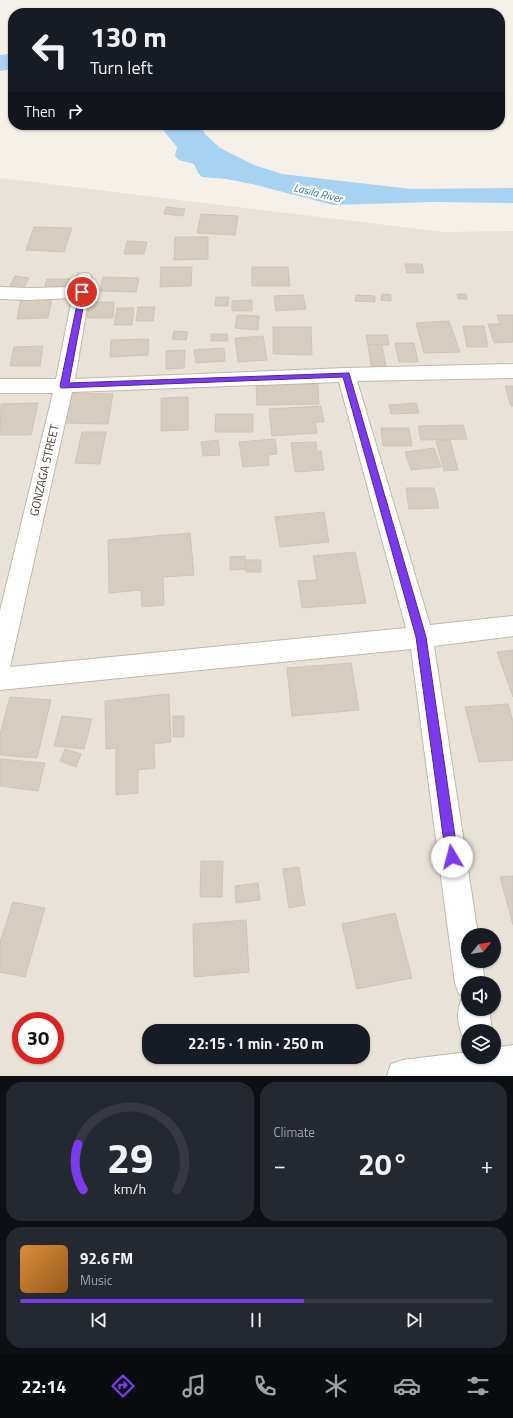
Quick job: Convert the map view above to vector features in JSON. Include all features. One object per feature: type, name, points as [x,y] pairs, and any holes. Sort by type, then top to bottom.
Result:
[{"type":"street","name":"GONZAGA STREET","points":[[0,292],[30,294],[83,285],[64,386],[0,662]]},
{"type":"street","points":[[0,386],[64,386],[346,375],[513,371]]},
{"type":"street","points":[[346,375],[421,637],[469,976]]},
{"type":"street","points":[[0,679],[421,637],[513,626]]},
{"type":"street","points":[[403,1076],[482,1067],[513,1061]]},
{"type":"shaded area","points":[[0,178],[444,232],[513,231],[513,1076],[0,1076]]},
{"type":"water","points":[[8,54],[8,70],[0,71],[0,55]]},
{"type":"water","name":"Lasila River","points":[[163,130],[203,130],[220,148],[254,165],[282,174],[411,189],[513,188],[513,203],[433,202],[333,205],[252,184],[226,179],[202,177],[198,173],[194,164],[179,160],[175,156],[177,147]]},
{"type":"building","points":[[166,207],[185,209],[183,216],[164,214]]},
{"type":"building","points":[[201,214],[238,216],[235,235],[197,233]]},
{"type":"building","points":[[34,227],[72,228],[64,252],[26,250]]},
{"type":"building","points":[[175,237],[208,237],[208,259],[174,260]]},
{"type":"building","points":[[127,241],[147,242],[144,254],[124,254]]},
{"type":"building","points":[[405,264],[422,264],[424,273],[407,273]]},
{"type":"building","points":[[161,267],[192,267],[191,286],[160,287]]},
{"type":"building","points":[[252,267],[288,267],[290,286],[252,286]]},
{"type":"building","points":[[15,276],[29,278],[23,289],[9,287]]},
{"type":"building","points":[[103,277],[139,278],[136,292],[100,291]]},
{"type":"building","points":[[47,279],[72,279],[70,289],[44,288]]},
{"type":"building","points":[[382,294],[391,295],[391,301],[381,300]]},
{"type":"building","points":[[457,294],[466,294],[467,299],[458,299]]},
{"type":"building","points":[[303,295],[306,309],[276,311],[274,296]]},
{"type":"building","points":[[356,295],[375,296],[375,302],[355,301]]},
{"type":"building","points":[[216,297],[229,297],[228,306],[215,306]]},
{"type":"building","points":[[21,299],[52,299],[48,318],[17,319]]},
{"type":"building","points":[[252,300],[252,311],[232,311],[232,301]]},
{"type":"building","points":[[90,302],[114,302],[113,318],[87,318]]},
{"type":"building","points":[[138,307],[155,307],[153,321],[136,321]]},
{"type":"building","points":[[117,308],[134,308],[132,325],[114,325]]},
{"type":"building","points":[[237,315],[259,316],[258,330],[235,328]]},
{"type":"building","points":[[497,315],[513,315],[513,342],[494,343],[488,324],[500,324]]},
{"type":"building","points":[[449,321],[460,352],[424,353],[416,323]]},
{"type":"building","points":[[463,326],[484,326],[488,347],[467,347]]},
{"type":"building","points":[[273,327],[311,327],[312,355],[273,354]]},
{"type":"building","points":[[174,331],[188,332],[186,340],[172,339]]},
{"type":"building","points":[[211,334],[227,334],[228,341],[211,341]]},
{"type":"building","points":[[366,335],[387,335],[389,345],[368,345]]},
{"type":"building","points":[[263,336],[267,360],[238,362],[235,338]]},
{"type":"building","points":[[149,339],[148,355],[110,357],[111,340]]},
{"type":"building","points":[[395,343],[414,343],[418,362],[399,362]]},
{"type":"building","points":[[368,345],[382,345],[386,366],[371,366]]},
{"type":"building","points":[[43,346],[40,366],[10,366],[14,347]]},
{"type":"building","points":[[224,348],[225,361],[196,363],[194,350]]},
{"type":"building","points":[[185,350],[184,368],[166,369],[166,351]]},
{"type":"building","points":[[318,384],[319,404],[257,405],[256,385]]},
{"type":"building","points":[[505,386],[513,386],[513,406],[511,406]]},
{"type":"building","points":[[71,393],[113,394],[108,424],[65,423]]},
{"type":"building","points":[[188,397],[188,430],[161,431],[161,398]]},
{"type":"building","points":[[38,403],[31,435],[0,435],[1,404]]},
{"type":"building","points":[[416,403],[419,413],[391,414],[389,405]]},
{"type":"building","points":[[321,406],[324,422],[315,422],[317,433],[272,436],[269,409]]},
{"type":"building","points":[[216,414],[253,414],[253,432],[215,432]]},
{"type":"building","points":[[463,425],[467,439],[421,440],[418,426]]},
{"type":"building","points":[[381,428],[409,428],[412,446],[383,446]]},
{"type":"building","points":[[82,432],[106,432],[100,464],[75,463]]},
{"type":"building","points":[[275,439],[277,454],[268,455],[269,465],[243,467],[239,442]]},
{"type":"building","points":[[218,440],[220,455],[203,456],[201,442]]},
{"type":"building","points":[[450,440],[458,470],[444,471],[436,441]]},
{"type":"building","points":[[316,442],[317,451],[321,451],[324,470],[295,472],[291,443]]},
{"type":"building","points":[[434,448],[441,467],[411,470],[405,452]]},
{"type":"building","points":[[406,488],[434,488],[439,508],[409,509]]},
{"type":"building","points":[[324,512],[329,542],[280,547],[275,517]]},
{"type":"building","points":[[190,533],[194,575],[163,577],[164,605],[142,607],[141,590],[109,593],[108,540]]},
{"type":"building","points":[[355,552],[366,603],[302,608],[298,581],[317,580],[313,556]]},
{"type":"building","points":[[245,556],[246,569],[230,570],[230,557]]},
{"type":"building","points":[[246,560],[261,560],[261,572],[246,572]]},
{"type":"building","points":[[513,650],[513,697],[497,652]]},
{"type":"building","points":[[351,663],[359,710],[292,716],[287,668]]},
{"type":"building","points":[[169,694],[171,742],[154,744],[155,768],[138,770],[138,793],[116,795],[116,748],[106,749],[105,701]]},
{"type":"building","points":[[10,697],[51,700],[37,758],[0,755],[0,734]]},
{"type":"building","points":[[508,704],[513,721],[513,760],[479,762],[465,707]]},
{"type":"building","points":[[62,716],[92,719],[84,749],[54,746]]},
{"type":"building","points":[[173,716],[184,716],[184,737],[173,737]]},
{"type":"building","points":[[65,749],[81,754],[76,767],[60,761]]},
{"type":"building","points":[[0,759],[45,763],[38,791],[0,786]]},
{"type":"building","points":[[201,861],[223,861],[222,897],[200,897]]},
{"type":"building","points":[[299,867],[305,905],[289,908],[283,869]]},
{"type":"building","points":[[513,876],[513,925],[500,877]]},
{"type":"building","points":[[258,883],[260,900],[236,903],[235,886]]},
{"type":"building","points":[[13,902],[45,908],[25,977],[0,972],[0,942]]},
{"type":"building","points":[[395,913],[412,978],[357,989],[342,924]]},
{"type":"building","points":[[246,920],[249,972],[194,977],[193,924]]},
{"type":"route","points":[[82,292],[64,386],[346,375],[421,637],[452,857]]}]
